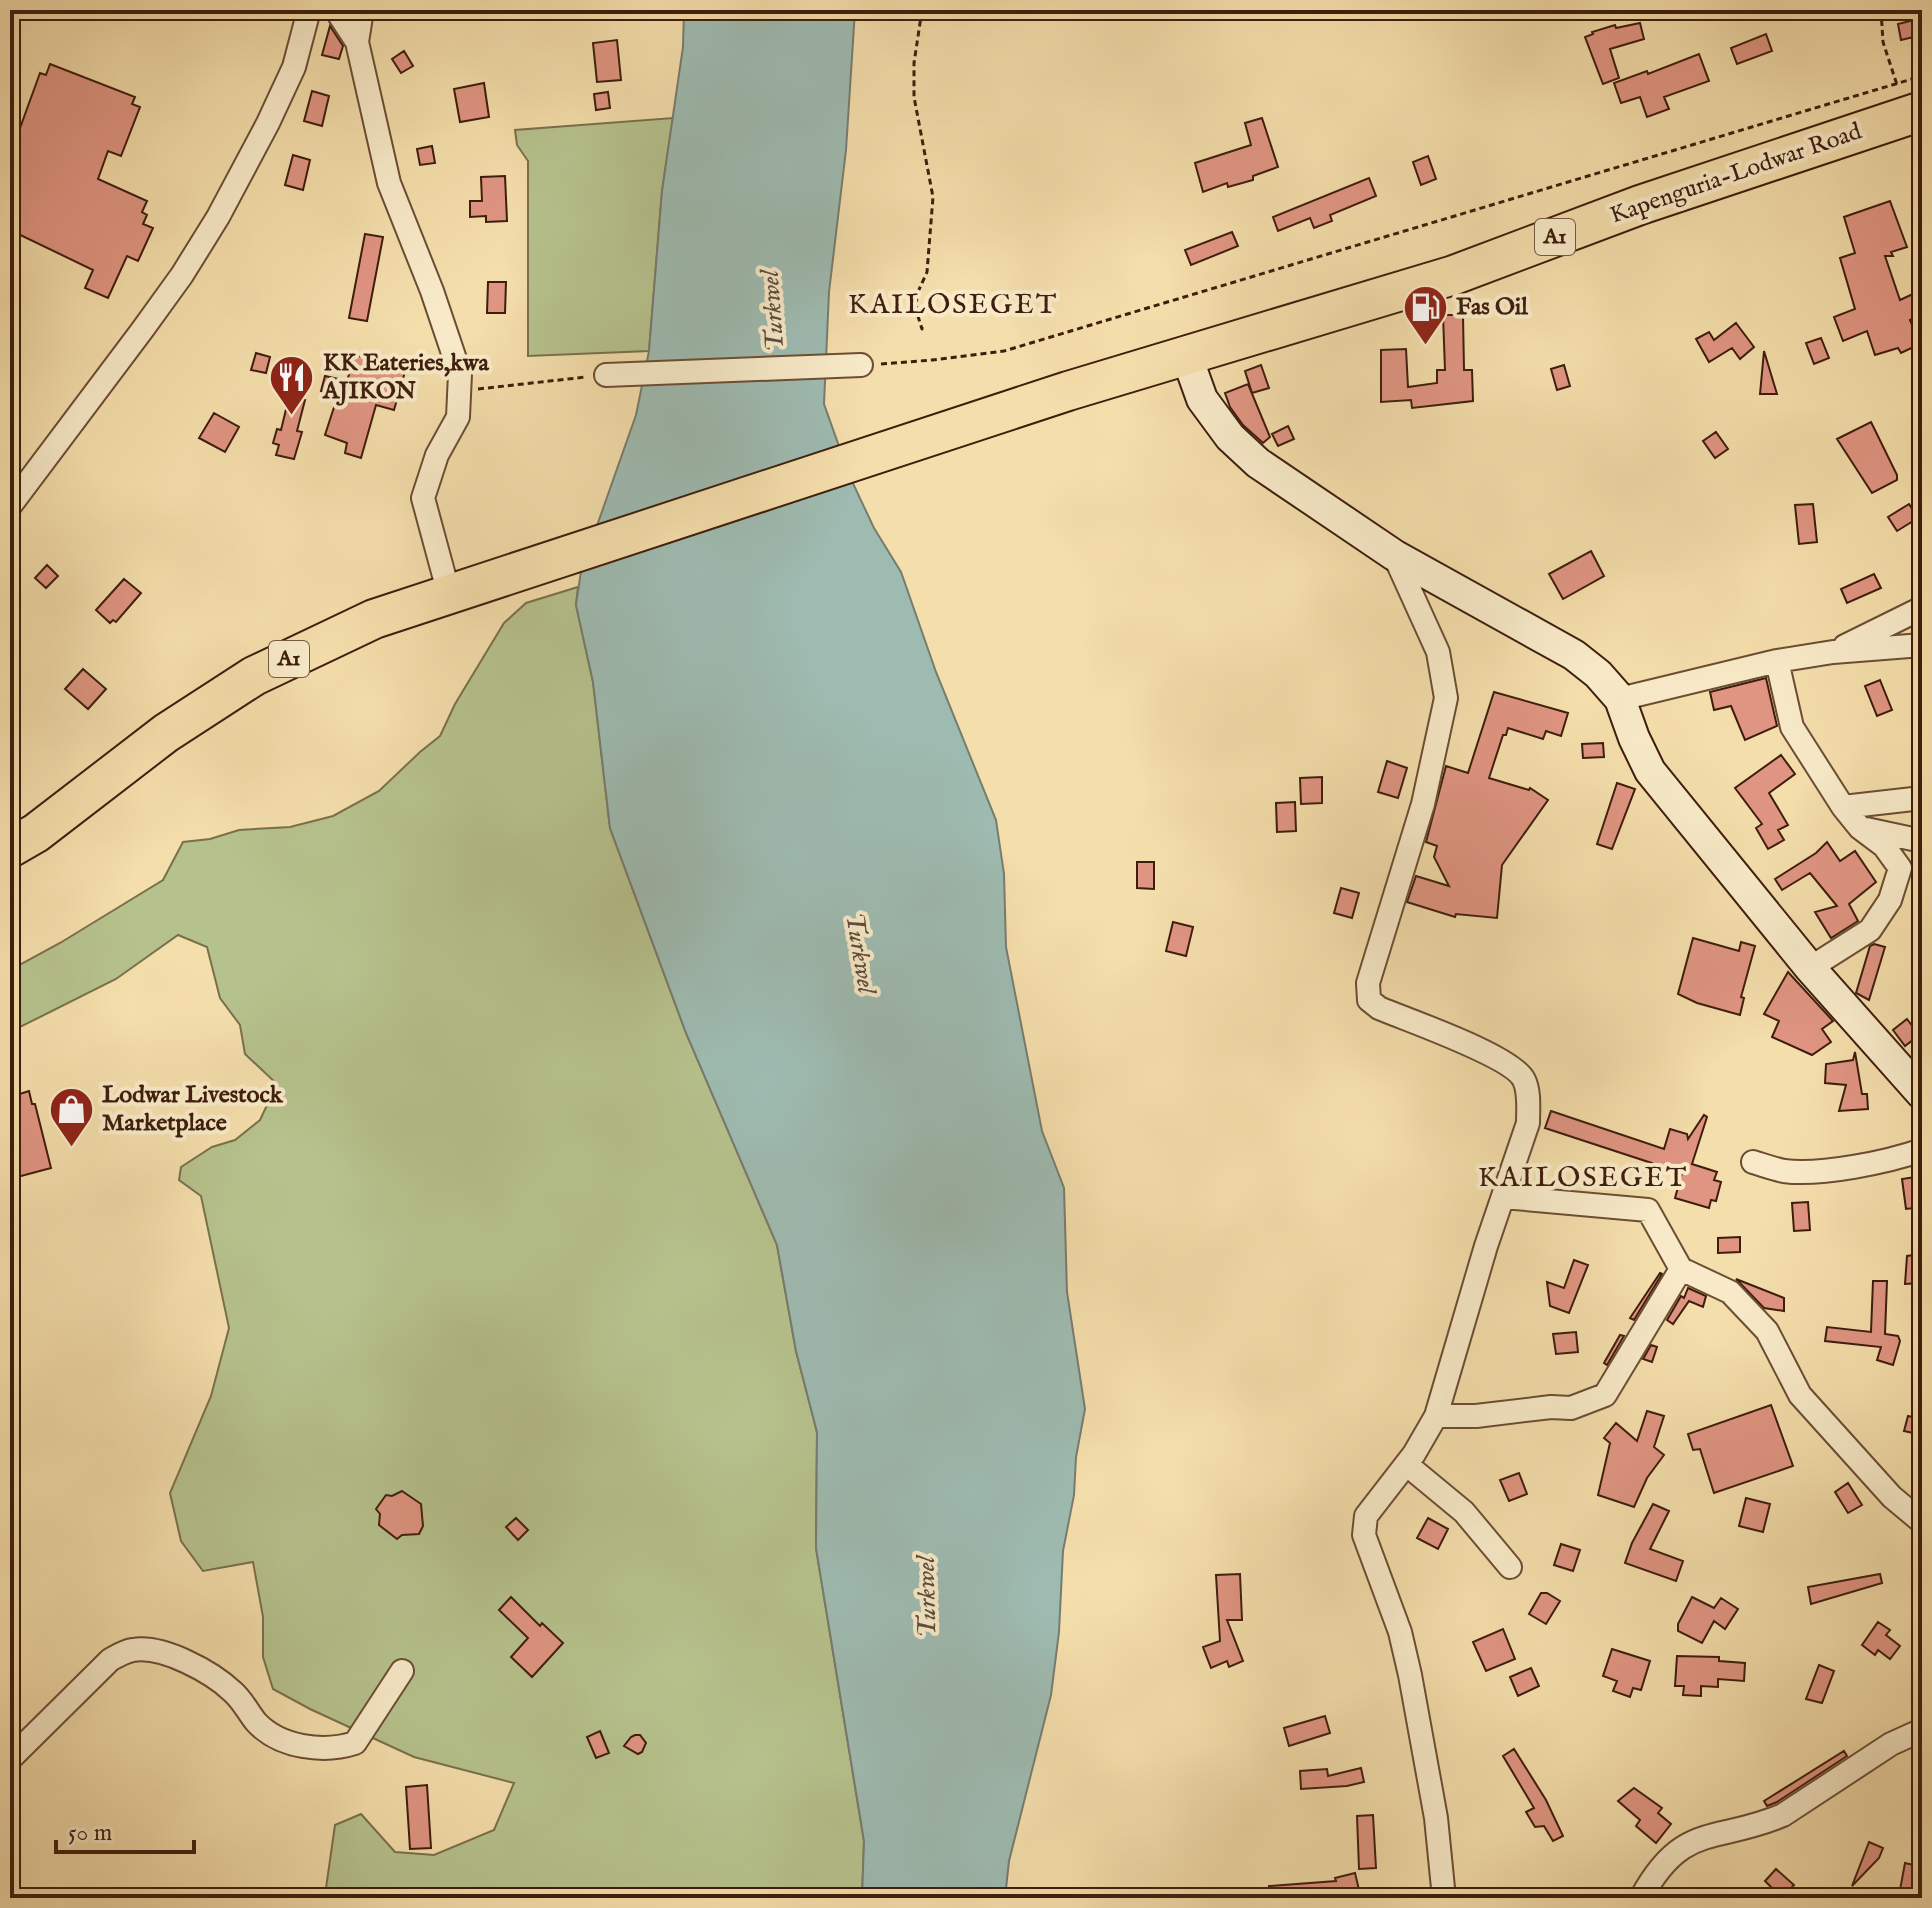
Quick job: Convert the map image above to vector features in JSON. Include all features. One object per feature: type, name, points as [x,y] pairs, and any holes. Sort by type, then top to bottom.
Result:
[{"type":"highway","name":"Kapenguria-Lodwar Road","points":[[1187,357],[1454,275],[1655,200],[1910,98]]},
{"type":"highway","name":"A1","points":[[10,862],[23,841],[166,733],[254,676],[374,619],[1068,391],[1187,357]]},
{"type":"street","points":[[10,506],[159,308],[218,217],[294,67],[309,10]]},
{"type":"street","points":[[336,10],[357,42],[389,183],[432,291],[460,374],[458,417],[437,455],[423,498],[449,594]]},
{"type":"street","points":[[357,42],[362,10]]},
{"type":"street","points":[[1187,357],[1202,399],[1230,437],[1258,463],[1394,555],[1574,655],[1598,674],[1620,699],[1650,771],[1810,968],[1922,1094]]},
{"type":"street","points":[[606,375],[861,365]]},
{"type":"street","points":[[1394,555],[1438,652],[1446,698],[1423,804],[1368,983],[1369,1000],[1379,1008],[1514,1067],[1524,1080],[1528,1106],[1528,1123],[1436,1416],[1406,1464],[1366,1516],[1364,1535],[1400,1632],[1410,1675],[1436,1818],[1444,1898]]},
{"type":"street","points":[[1833,652],[1922,608]]},
{"type":"street","points":[[1620,699],[1777,661],[1833,652],[1922,645]]},
{"type":"street","points":[[1777,661],[1792,727],[1843,807],[1860,828],[1884,846],[1900,868],[1890,900],[1870,930],[1810,968]]},
{"type":"street","points":[[1843,807],[1922,798]]},
{"type":"street","points":[[1860,828],[1922,841]]},
{"type":"street","points":[[1753,1162],[1784,1171],[1818,1170],[1890,1161],[1922,1150]]},
{"type":"street","points":[[1503,1197],[1648,1210],[1681,1269],[1730,1292],[1767,1331],[1800,1395],[1892,1497],[1922,1522]]},
{"type":"street","points":[[1436,1416],[1571,1408],[1605,1395],[1681,1269]]},
{"type":"street","points":[[1406,1464],[1464,1512],[1510,1567]]},
{"type":"street","points":[[10,1759],[110,1660],[131,1650],[165,1653],[199,1669],[232,1691],[258,1723],[272,1734],[287,1741],[327,1749],[355,1743],[402,1671]]},
{"type":"street","points":[[1641,1898],[1654,1875],[1681,1847],[1704,1836],[1761,1824],[1783,1815],[1891,1744],[1922,1730]]},
{"type":"path","points":[[922,10],[914,63],[914,97],[933,197],[927,272],[917,294],[916,310],[922,327]]},
{"type":"path","points":[[1881,10],[1883,42],[1910,98]]},
{"type":"path","points":[[861,365],[1004,351],[1910,98],[1922,76]]},
{"type":"path","points":[[459,391],[606,375]]},
{"type":"green space","points":[[673,118],[662,191],[649,351],[528,356],[528,161],[517,145],[515,130]]},
{"type":"green space","points":[[578,587],[576,605],[593,682],[610,828],[686,1033],[777,1245],[796,1351],[817,1432],[816,1548],[864,1841],[862,1898],[331,1898],[326,1888],[335,1825],[361,1814],[395,1852],[434,1855],[494,1830],[514,1783],[414,1757],[273,1689],[263,1657],[263,1617],[253,1562],[203,1571],[181,1541],[170,1493],[211,1396],[229,1328],[201,1196],[179,1180],[181,1167],[212,1147],[235,1140],[260,1120],[277,1084],[245,1054],[240,1025],[220,998],[207,947],[178,935],[116,979],[10,1032],[10,970],[163,880],[183,842],[210,839],[239,830],[290,827],[333,816],[379,791],[440,736],[455,704],[504,623],[526,603]]},
{"type":"water","name":"Turkwel","points":[[684,10],[855,10],[846,150],[829,292],[824,404],[850,477],[874,528],[901,572],[936,672],[996,820],[1004,874],[1006,947],[1042,1131],[1064,1188],[1067,1292],[1085,1409],[1063,1551],[1059,1632],[1051,1695],[1009,1861],[1005,1898],[862,1898],[864,1841],[816,1548],[817,1432],[796,1351],[777,1245],[686,1033],[610,828],[593,682],[576,605],[581,571],[636,415],[649,351],[662,191],[683,47]]},
{"type":"building","points":[[1922,18],[1922,35],[1901,40],[1898,24]]},
{"type":"building","points":[[1640,23],[1644,39],[1610,49],[1619,78],[1603,84],[1585,37],[1615,25],[1616,28]]},
{"type":"building","points":[[330,26],[343,46],[339,59],[322,55]]},
{"type":"building","points":[[1766,34],[1772,51],[1737,64],[1731,48]]},
{"type":"building","points":[[617,40],[621,80],[597,82],[593,43]]},
{"type":"building","points":[[404,51],[413,66],[401,73],[392,59]]},
{"type":"building","points":[[1699,54],[1709,81],[1664,97],[1669,109],[1647,117],[1640,97],[1621,103],[1614,83],[1647,71],[1648,74]]},
{"type":"building","points":[[50,64],[135,97],[132,104],[140,107],[121,156],[108,151],[98,179],[147,201],[142,212],[147,215],[143,224],[153,228],[138,261],[127,256],[108,298],[85,288],[93,270],[10,230],[10,136],[16,139],[40,73],[46,75]]},
{"type":"building","points":[[484,83],[489,117],[460,122],[454,89]]},
{"type":"building","points":[[312,91],[329,96],[322,126],[304,121]]},
{"type":"building","points":[[608,92],[610,108],[596,110],[594,94]]},
{"type":"building","points":[[1262,118],[1278,167],[1253,176],[1253,180],[1228,187],[1227,183],[1203,192],[1195,163],[1251,145],[1245,123]]},
{"type":"building","points":[[432,146],[435,163],[420,165],[417,149]]},
{"type":"building","points":[[293,155],[310,160],[303,190],[285,185]]},
{"type":"building","points":[[1428,156],[1436,179],[1421,185],[1413,162]]},
{"type":"building","points":[[505,176],[507,221],[486,222],[486,216],[470,217],[470,201],[482,201],[481,177]]},
{"type":"building","points":[[1369,178],[1376,196],[1330,215],[1332,221],[1314,228],[1310,218],[1278,231],[1273,217]]},
{"type":"building","points":[[1890,201],[1907,247],[1891,252],[1893,256],[1885,256],[1900,300],[1917,292],[1922,302],[1922,314],[1910,320],[1920,344],[1901,353],[1898,348],[1875,355],[1867,331],[1843,341],[1834,317],[1855,309],[1840,258],[1855,253],[1844,217]]},
{"type":"building","points":[[1232,232],[1238,246],[1191,265],[1185,250]]},
{"type":"building","points":[[365,234],[383,237],[367,321],[349,318]]},
{"type":"building","points":[[488,282],[506,282],[505,313],[487,313]]},
{"type":"building","points":[[1443,315],[1463,315],[1464,370],[1472,370],[1473,401],[1412,408],[1411,400],[1381,402],[1381,350],[1406,349],[1408,387],[1437,383],[1437,370],[1445,370]]},
{"type":"building","points":[[1736,323],[1754,347],[1740,359],[1732,348],[1709,362],[1696,339],[1709,332],[1714,340]]},
{"type":"building","points":[[1821,338],[1829,358],[1814,364],[1806,343]]},
{"type":"building","points":[[1764,351],[1777,394],[1760,394]]},
{"type":"building","points":[[256,353],[270,357],[266,373],[251,370]]},
{"type":"building","points":[[355,355],[406,368],[394,410],[376,405],[361,458],[345,453],[347,443],[325,435],[338,395],[321,391],[325,376],[347,381]]},
{"type":"building","points":[[1261,365],[1269,388],[1252,393],[1245,371]]},
{"type":"building","points":[[1564,365],[1570,386],[1557,390],[1551,369]]},
{"type":"building","points":[[1248,384],[1270,437],[1263,443],[1243,425],[1230,407],[1225,393]]},
{"type":"building","points":[[289,397],[305,400],[297,431],[302,432],[294,459],[276,455],[279,445],[273,443],[277,429],[281,430]]},
{"type":"building","points":[[214,413],[239,427],[225,452],[199,438]]},
{"type":"building","points":[[1871,422],[1897,475],[1897,480],[1872,493],[1837,439]]},
{"type":"building","points":[[1288,426],[1294,439],[1278,446],[1272,434]]},
{"type":"building","points":[[1716,432],[1728,449],[1715,458],[1703,441]]},
{"type":"building","points":[[1813,504],[1817,542],[1799,544],[1795,505]]},
{"type":"building","points":[[1909,504],[1918,518],[1897,531],[1888,517]]},
{"type":"building","points":[[1591,551],[1604,576],[1563,599],[1549,574]]},
{"type":"building","points":[[47,565],[58,576],[46,588],[35,578]]},
{"type":"building","points":[[1874,574],[1881,588],[1847,603],[1841,589]]},
{"type":"building","points":[[124,579],[141,593],[116,622],[113,620],[110,623],[96,610]]},
{"type":"building","points":[[83,669],[106,689],[88,709],[65,689]]},
{"type":"building","points":[[1766,678],[1777,726],[1745,740],[1731,706],[1714,710],[1710,692]]},
{"type":"building","points":[[1880,680],[1892,710],[1877,716],[1865,686]]},
{"type":"building","points":[[1494,692],[1568,713],[1561,736],[1546,731],[1543,739],[1508,728],[1506,735],[1503,735],[1489,778],[1530,788],[1548,800],[1502,865],[1497,918],[1456,914],[1455,917],[1407,902],[1416,876],[1449,886],[1434,857],[1437,846],[1426,842],[1446,766],[1468,773]]},
{"type":"building","points":[[1603,743],[1604,757],[1583,758],[1582,744]]},
{"type":"building","points":[[1781,755],[1795,774],[1769,793],[1788,825],[1778,830],[1784,840],[1768,849],[1756,828],[1762,824],[1735,788]]},
{"type":"building","points":[[1387,761],[1407,768],[1398,798],[1378,792]]},
{"type":"building","points":[[1322,777],[1322,803],[1301,804],[1300,778]]},
{"type":"building","points":[[1617,783],[1635,789],[1612,849],[1597,844]]},
{"type":"building","points":[[1295,802],[1296,831],[1277,832],[1276,803]]},
{"type":"building","points":[[1827,842],[1840,861],[1855,851],[1876,882],[1849,904],[1858,921],[1831,938],[1815,912],[1837,906],[1810,873],[1782,890],[1775,879],[1816,853]]},
{"type":"building","points":[[1137,862],[1154,862],[1154,889],[1137,888]]},
{"type":"building","points":[[1341,888],[1359,893],[1352,918],[1334,913]]},
{"type":"building","points":[[1173,922],[1193,927],[1186,956],[1166,951]]},
{"type":"building","points":[[1693,938],[1739,951],[1741,942],[1755,946],[1741,997],[1744,998],[1740,1015],[1697,1003],[1678,994]]},
{"type":"building","points":[[1870,946],[1885,947],[1869,1000],[1856,993]]},
{"type":"building","points":[[1788,972],[1833,1021],[1822,1029],[1831,1042],[1812,1055],[1772,1037],[1779,1021],[1764,1014]]},
{"type":"building","points":[[1907,1019],[1919,1035],[1905,1046],[1893,1030]]},
{"type":"building","points":[[1855,1052],[1862,1094],[1867,1094],[1868,1109],[1839,1111],[1846,1085],[1825,1083],[1826,1064],[1853,1060]]},
{"type":"building","points":[[29,1091],[51,1168],[10,1179],[10,1097]]},
{"type":"building","points":[[1551,1111],[1664,1149],[1670,1129],[1687,1134],[1688,1139],[1704,1115],[1707,1117],[1692,1164],[1717,1172],[1714,1180],[1721,1182],[1716,1201],[1711,1200],[1709,1208],[1675,1198],[1682,1173],[1545,1128]]},
{"type":"building","points":[[1922,1176],[1922,1207],[1906,1209],[1902,1179]]},
{"type":"building","points":[[1808,1202],[1810,1230],[1794,1231],[1792,1203]]},
{"type":"building","points":[[1740,1237],[1740,1252],[1718,1253],[1718,1238]]},
{"type":"building","points":[[1922,1254],[1922,1283],[1905,1284],[1907,1256]]},
{"type":"building","points":[[1574,1260],[1588,1265],[1569,1313],[1550,1306],[1547,1282],[1564,1288]]},
{"type":"building","points":[[1660,1273],[1634,1320],[1630,1318]]},
{"type":"building","points":[[1736,1279],[1784,1298],[1784,1311],[1764,1308]]},
{"type":"building","points":[[1873,1281],[1887,1281],[1885,1334],[1898,1336],[1900,1341],[1893,1365],[1877,1360],[1881,1347],[1825,1341],[1827,1327],[1871,1332]]},
{"type":"building","points":[[1688,1288],[1706,1296],[1703,1307],[1689,1301],[1673,1324],[1667,1320]]},
{"type":"building","points":[[1576,1332],[1578,1352],[1556,1354],[1553,1334]]},
{"type":"building","points":[[1620,1335],[1624,1336],[1607,1365],[1604,1363]]},
{"type":"building","points":[[1651,1345],[1657,1347],[1652,1362],[1643,1359]]},
{"type":"building","points":[[1771,1405],[1793,1466],[1714,1493],[1700,1449],[1693,1450],[1688,1434]]},
{"type":"building","points":[[1647,1411],[1664,1416],[1654,1447],[1664,1455],[1647,1478],[1634,1507],[1598,1495],[1610,1443],[1604,1438],[1616,1423],[1637,1441]]},
{"type":"building","points":[[1908,1416],[1922,1419],[1922,1435],[1904,1431]]},
{"type":"building","points":[[1519,1473],[1527,1494],[1509,1501],[1500,1480]]},
{"type":"building","points":[[1848,1483],[1862,1505],[1848,1513],[1835,1492]]},
{"type":"building","points":[[402,1491],[421,1504],[423,1526],[419,1534],[402,1535],[397,1539],[379,1525],[380,1514],[376,1509],[386,1495],[392,1496]]},
{"type":"building","points":[[1746,1498],[1770,1504],[1763,1532],[1739,1526]]},
{"type":"building","points":[[1653,1504],[1669,1511],[1650,1549],[1683,1561],[1676,1581],[1625,1563]]},
{"type":"building","points":[[516,1518],[528,1530],[518,1540],[506,1527]]},
{"type":"building","points":[[1428,1518],[1448,1529],[1438,1549],[1417,1538]]},
{"type":"building","points":[[1561,1544],[1580,1550],[1573,1571],[1554,1565]]},
{"type":"building","points":[[1240,1574],[1242,1620],[1227,1620],[1243,1661],[1229,1667],[1227,1661],[1211,1668],[1203,1647],[1220,1641],[1216,1575]]},
{"type":"building","points":[[1880,1574],[1882,1583],[1811,1604],[1808,1587]]},
{"type":"building","points":[[1541,1593],[1560,1601],[1546,1624],[1529,1614]]},
{"type":"building","points":[[511,1597],[540,1626],[542,1623],[563,1643],[532,1677],[511,1657],[528,1638],[499,1610]]},
{"type":"building","points":[[1692,1597],[1714,1608],[1721,1598],[1738,1609],[1725,1629],[1714,1621],[1702,1643],[1678,1631],[1678,1624]]},
{"type":"building","points":[[1878,1622],[1890,1630],[1886,1635],[1900,1646],[1890,1659],[1878,1650],[1875,1655],[1862,1645]]},
{"type":"building","points":[[1503,1629],[1515,1659],[1486,1671],[1473,1642]]},
{"type":"building","points":[[1612,1649],[1650,1661],[1641,1690],[1633,1688],[1630,1697],[1613,1691],[1617,1681],[1603,1676]]},
{"type":"building","points":[[1677,1656],[1719,1657],[1719,1661],[1745,1663],[1744,1681],[1718,1679],[1718,1687],[1701,1686],[1701,1696],[1683,1695],[1684,1686],[1675,1686]]},
{"type":"building","points":[[1819,1665],[1834,1671],[1822,1703],[1806,1699]]},
{"type":"building","points":[[1531,1668],[1539,1686],[1518,1696],[1510,1677]]},
{"type":"building","points":[[1325,1716],[1330,1733],[1289,1746],[1284,1728]]},
{"type":"building","points":[[600,1731],[609,1753],[596,1758],[587,1737]]},
{"type":"building","points":[[635,1735],[640,1735],[646,1743],[638,1754],[624,1746]]},
{"type":"building","points":[[1514,1749],[1546,1800],[1563,1836],[1553,1841],[1544,1826],[1535,1827],[1526,1812],[1534,1808],[1503,1756]]},
{"type":"building","points":[[1844,1751],[1847,1756],[1767,1806],[1764,1801]]},
{"type":"building","points":[[1361,1768],[1364,1782],[1301,1789],[1300,1771],[1327,1769],[1328,1776]]},
{"type":"building","points":[[427,1785],[431,1848],[410,1849],[406,1787]]},
{"type":"building","points":[[1634,1788],[1662,1808],[1658,1813],[1671,1824],[1656,1843],[1636,1826],[1640,1820],[1618,1801]]},
{"type":"building","points":[[1373,1815],[1376,1868],[1359,1869],[1357,1816]]},
{"type":"building","points":[[1869,1842],[1883,1848],[1879,1858],[1852,1886]]},
{"type":"building","points":[[1905,1863],[1922,1867],[1922,1894],[1900,1890]]},
{"type":"building","points":[[1776,1869],[1794,1885],[1782,1898],[1765,1881]]},
{"type":"building","points":[[1355,1873],[1361,1898],[1269,1898],[1269,1886],[1336,1881],[1335,1878]]},
{"type":"place","name":"Fas Oil","points":[[1425,346]]},
{"type":"place","name":"KK Eateries,kwa AJIKON","points":[[292,416]]},
{"type":"place","name":"Lodwar Livestock Marketplace","points":[[71,1148]]},
{"type":"district","name":"KAILOSEGET","points":[[953,305]]},
{"type":"district","name":"KAILOSEGET","points":[[1583,1178]]}]
